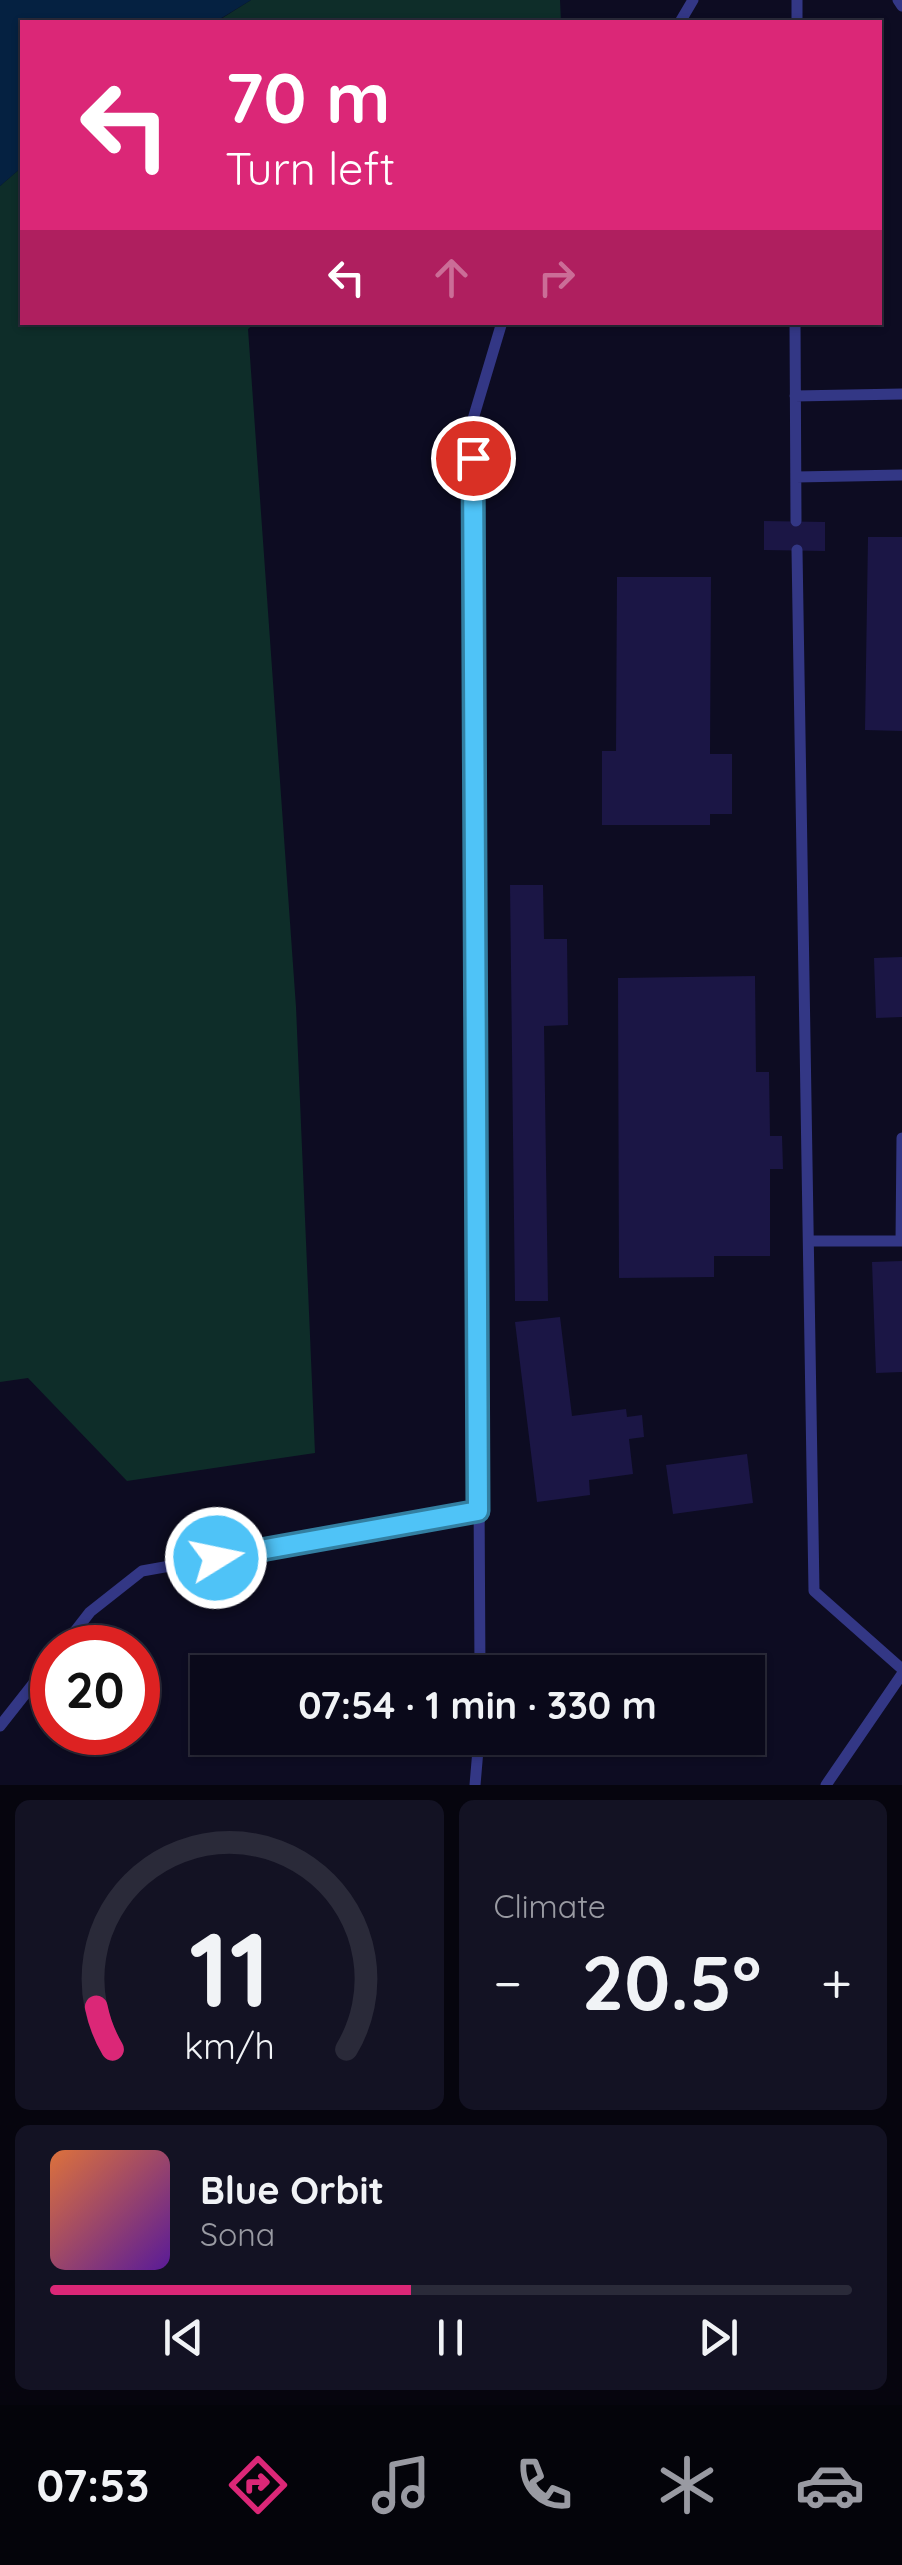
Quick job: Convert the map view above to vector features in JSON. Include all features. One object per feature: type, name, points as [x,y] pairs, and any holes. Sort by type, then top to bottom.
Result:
[{"type":"lane","points":[[480,1655],[473,419],[501,325]]},
{"type":"lane","points":[[796,325],[796,521]]},
{"type":"lane","points":[[795,396],[902,394]]},
{"type":"lane","points":[[796,477],[902,475]]},
{"type":"lane","points":[[797,550],[814,1590],[902,1672],[826,1785]]},
{"type":"lane","points":[[808,1241],[902,1241],[902,1138]]},
{"type":"lane","points":[[80,1625],[90,1612],[142,1572],[478,1511]]},
{"type":"lane","points":[[0,1726],[30,1688]]},
{"type":"lane","points":[[475,1785],[478,1755]]},
{"type":"green space","points":[[251,0],[560,0],[561,20],[219,20]]},
{"type":"green space","points":[[20,169],[20,325],[253,325],[248,329],[296,1007],[315,1453],[127,1481],[28,1378],[0,1382],[0,186]]},
{"type":"water","points":[[0,0],[251,0],[218,20],[20,20],[20,169],[0,186]]},
{"type":"building","points":[[764,521],[825,522],[825,551],[764,550]]},
{"type":"building","points":[[868,537],[902,537],[902,731],[865,730]]},
{"type":"building","points":[[617,577],[711,577],[710,754],[732,754],[732,814],[710,814],[710,825],[602,825],[602,751],[616,751]]},
{"type":"building","points":[[510,885],[543,885],[544,939],[567,939],[568,1025],[544,1026],[548,1301],[515,1301]]},
{"type":"building","points":[[902,957],[902,1017],[876,1018],[874,958]]},
{"type":"building","points":[[755,976],[756,1072],[769,1072],[770,1136],[782,1136],[783,1169],[770,1169],[770,1256],[714,1256],[714,1277],[619,1278],[618,978]]},
{"type":"building","points":[[902,1261],[902,1372],[876,1373],[872,1262]]},
{"type":"building","points":[[560,1317],[572,1416],[626,1409],[627,1417],[642,1415],[644,1437],[629,1439],[633,1474],[589,1480],[590,1495],[537,1502],[515,1322]]},
{"type":"building","points":[[747,1454],[753,1503],[673,1514],[666,1465]]},
{"type":"route","points":[[216,1558],[478,1511],[473,458]]}]
